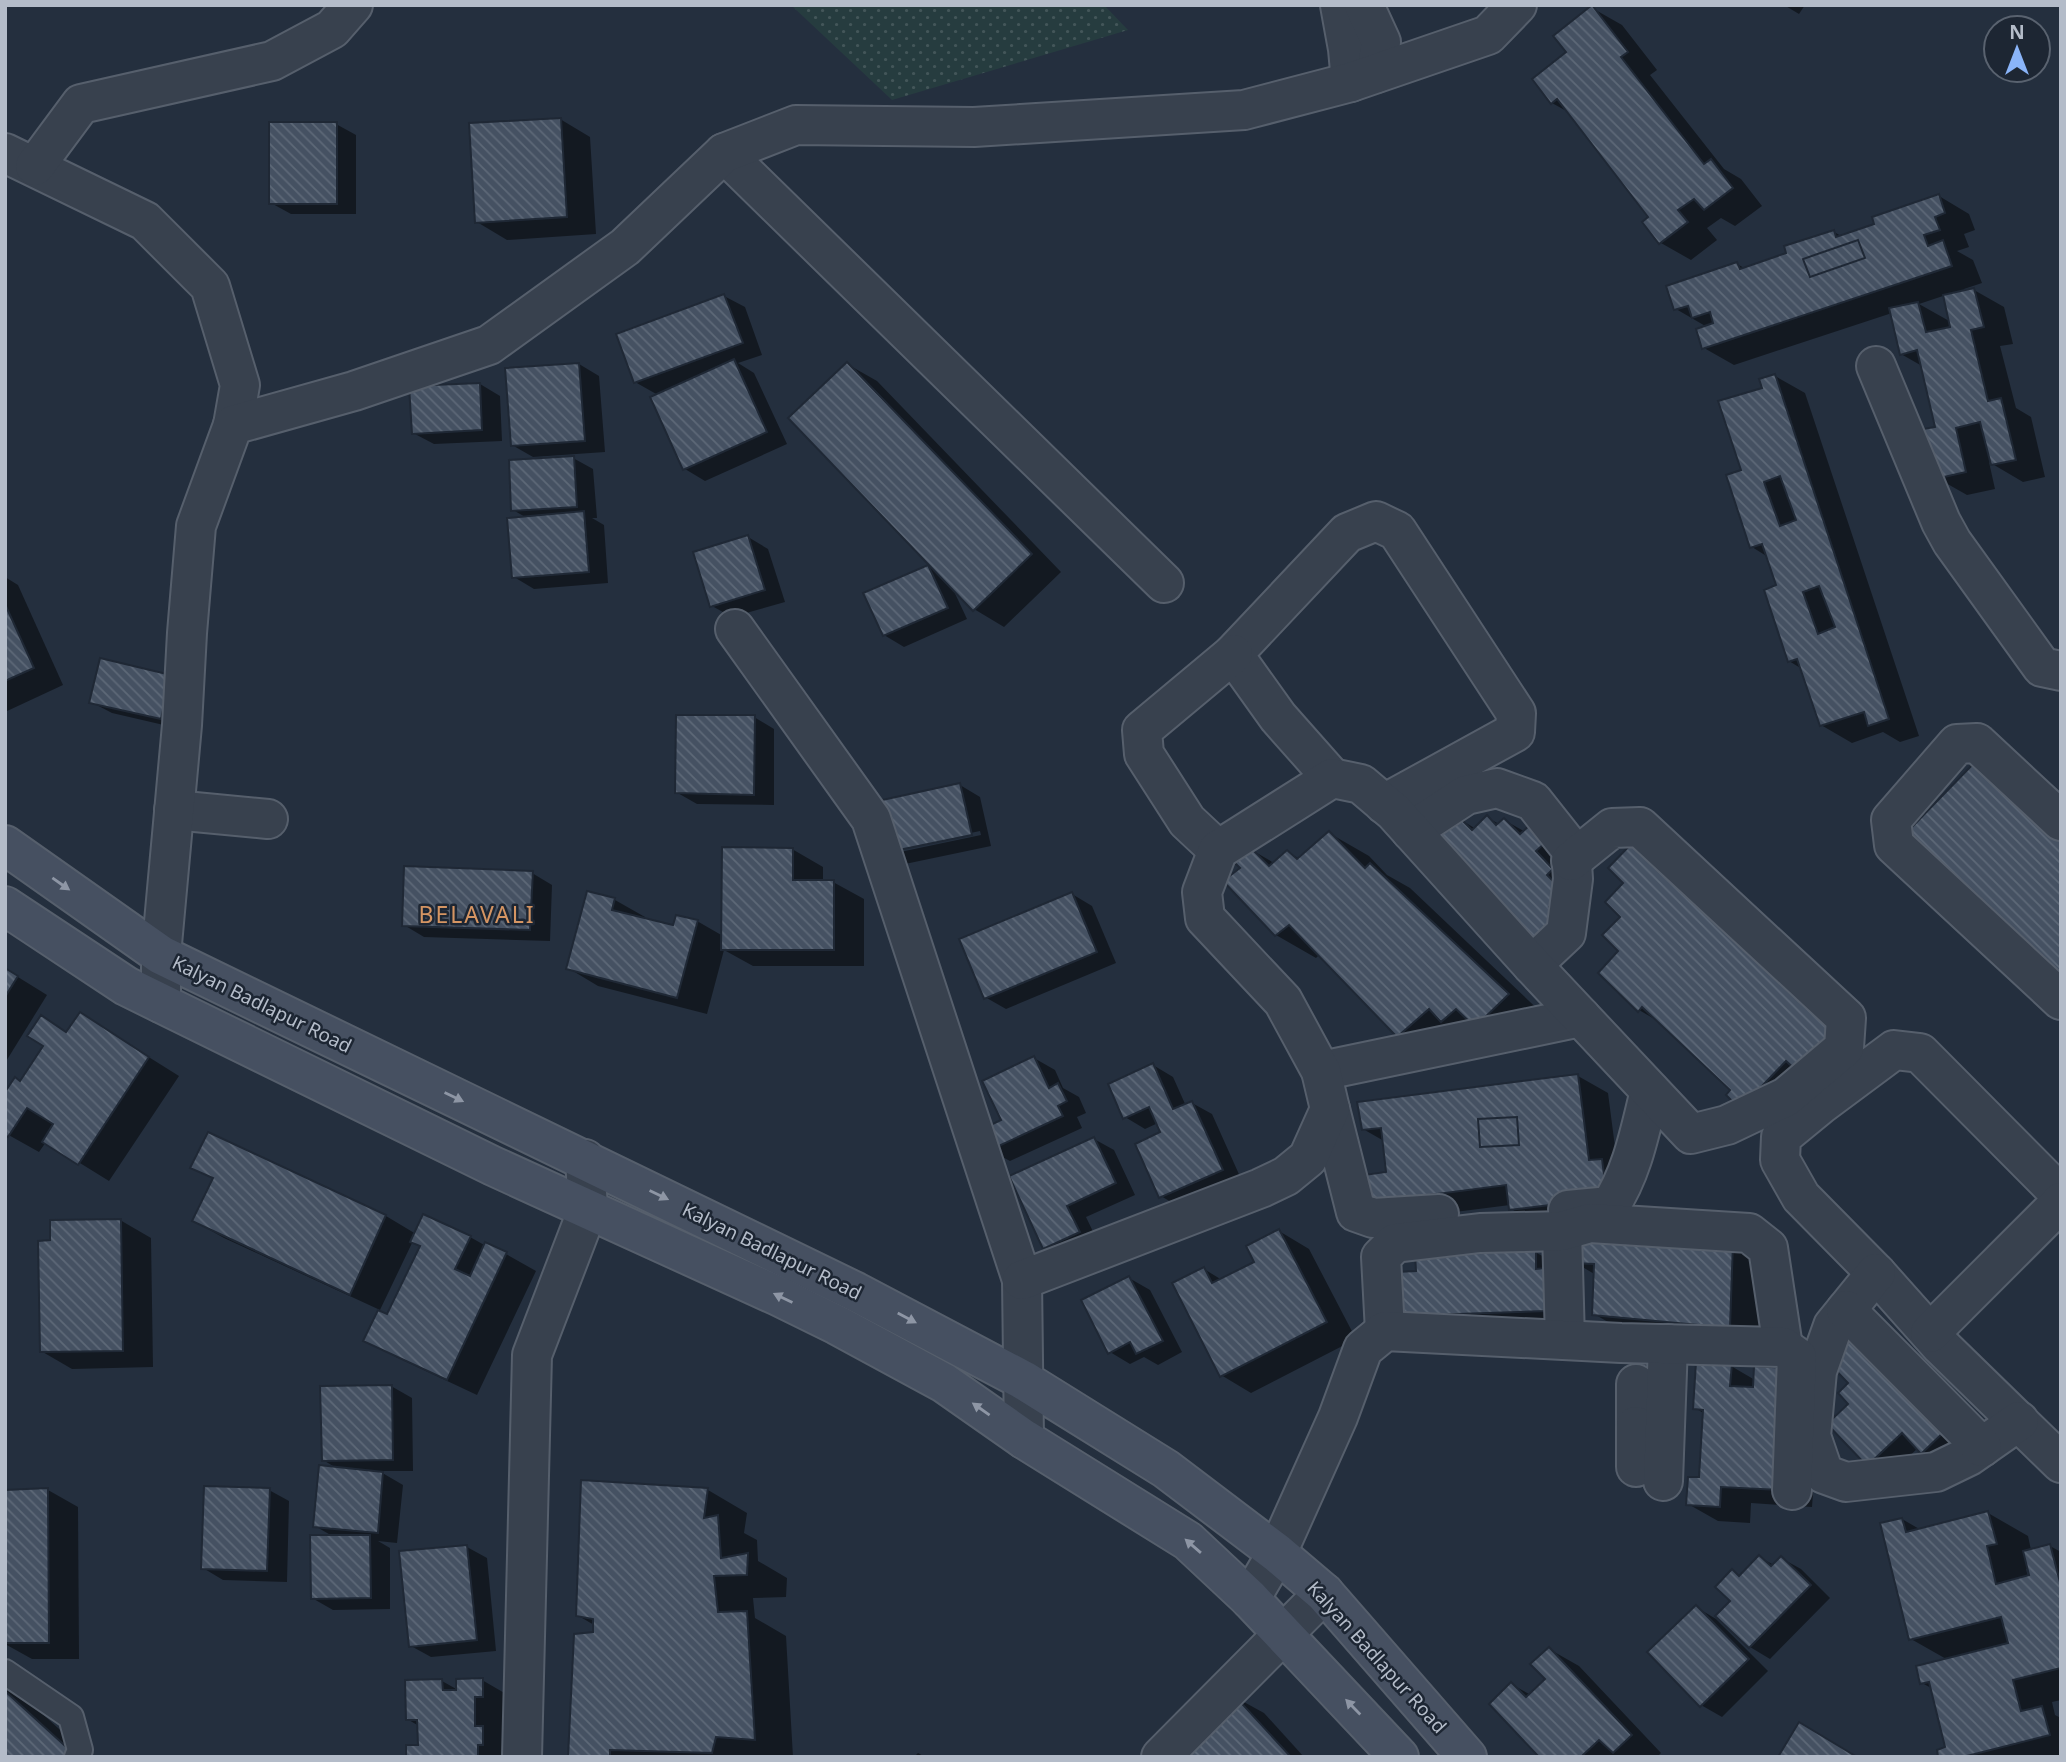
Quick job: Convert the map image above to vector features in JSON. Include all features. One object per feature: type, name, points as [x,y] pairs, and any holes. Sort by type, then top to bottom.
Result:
[{"type":"main road","name":"Kalyan Badlapur Road","points":[[5,845],[161,955],[856,1292],[1023,1380],[1166,1469],[1277,1553],[1324,1593],[1467,1757]]},
{"type":"main road","points":[[5,906],[126,986],[493,1166],[837,1325],[944,1383],[1024,1439],[1188,1541],[1250,1600],[1399,1757]]},
{"type":"main road","points":[[394,1117],[416,1078]]},
{"type":"main road","points":[[837,1325],[856,1292]]},
{"type":"street","points":[[161,1003],[161,955],[182,725],[196,526],[233,425],[240,385],[210,286],[145,221],[20,160],[80,104],[272,61],[332,29],[353,5]]},
{"type":"street","points":[[1340,5],[1348,49],[1363,78]]},
{"type":"street","points":[[1363,78],[1381,42],[1364,5]]},
{"type":"street","points":[[233,425],[354,391],[489,345],[625,247],[724,153],[796,125],[974,127],[1244,110],[1363,78],[1488,35],[1517,5]]},
{"type":"street","points":[[724,153],[1164,583]]},
{"type":"street","points":[[1877,366],[1941,522],[1952,542],[2042,667],[2061,671]]},
{"type":"street","points":[[1218,850],[1187,821],[1144,754],[1142,730],[1233,654],[1347,533],[1376,521],[1397,531],[1516,713],[1515,732],[1384,804]]},
{"type":"street","points":[[735,628],[871,819],[1021,1280],[1024,1439]]},
{"type":"street","points":[[1233,654],[1278,717],[1332,778],[1361,785],[1384,804],[1691,1135],[1727,1125],[1786,1097],[1844,1048],[1846,1018],[1640,827],[1612,828],[1571,861]]},
{"type":"street","points":[[2061,821],[1977,743],[1957,744],[1892,820],[1894,845],[2061,1000]]},
{"type":"street","points":[[1332,778],[1218,850],[1202,892],[1205,918],[1283,1002],[1321,1071],[1356,1212],[1373,1218],[1485,1211],[1497,1217],[1610,1206],[1631,1165],[1650,1091]]},
{"type":"street","points":[[1411,831],[1466,794],[1497,788],[1533,801],[1571,849],[1573,879],[1566,933],[1532,965]]},
{"type":"street","points":[[174,810],[268,819]]},
{"type":"street","points":[[1321,1071],[1581,1017]]},
{"type":"street","points":[[2061,1195],[1920,1053],[1894,1050],[1781,1137],[1780,1160],[1801,1197],[1877,1273],[1930,1333],[2061,1463]]},
{"type":"street","points":[[1021,1280],[1286,1176],[1308,1158],[1330,1109]]},
{"type":"street","points":[[522,1757],[532,1355],[588,1209],[585,1159]]},
{"type":"street","points":[[1930,1333],[2061,1202]]},
{"type":"street","points":[[1385,1331],[1381,1257],[1395,1243],[1480,1233],[1562,1231],[1590,1223],[1749,1233],[1768,1248],[1783,1347]]},
{"type":"street","points":[[1562,1231],[1565,1340]]},
{"type":"street","points":[[1877,1273],[1833,1326],[1817,1371],[1811,1436],[1824,1474],[1846,1482],[1936,1472],[1969,1456],[2018,1421]]},
{"type":"street","points":[[1846,1310],[1982,1447]]},
{"type":"street","points":[[1250,1600],[1277,1553],[1338,1417],[1363,1349],[1385,1331],[1783,1347],[1797,1357],[1793,1490]]},
{"type":"street","points":[[1649,1474],[1650,1428],[1668,1344]]},
{"type":"street","points":[[1636,1384],[1650,1428]]},
{"type":"street","points":[[1161,1757],[1324,1593]]},
{"type":"lane","points":[[5,1672],[71,1717],[80,1750],[77,1757]]},
{"type":"green space","points":[[791,5],[1104,5],[1128,30],[892,100]]},
{"type":"building","points":[[1592,5],[1628,52],[1621,57],[1704,164],[1711,159],[1733,188],[1704,210],[1694,199],[1678,210],[1688,222],[1659,244],[1642,222],[1648,217],[1557,99],[1551,104],[1532,79],[1566,52],[1553,36]]},
{"type":"building","points":[[561,118],[567,217],[475,223],[469,123]]},
{"type":"building","points":[[269,122],[337,122],[337,204],[269,204]]},
{"type":"building","points":[[1939,194],[1945,213],[1935,217],[1940,230],[1924,235],[1928,246],[1943,240],[1952,266],[1702,349],[1696,329],[1713,323],[1710,312],[1692,318],[1688,306],[1674,310],[1666,286],[1737,262],[1740,269],[1786,253],[1784,246],[1834,230],[1836,237],[1874,224],[1872,217]]},
{"type":"building","points":[[1858,240],[1865,258],[1810,277],[1803,259]]},
{"type":"building","points":[[1974,288],[1984,327],[1971,330],[1988,401],[2001,398],[2016,460],[1991,465],[1980,422],[1956,428],[1966,472],[1935,479],[1923,429],[1935,427],[1917,350],[1900,355],[1889,308],[1918,302],[1926,332],[1950,327],[1943,295]]},
{"type":"building","points":[[724,294],[743,343],[634,383],[616,334]]},
{"type":"building","points":[[734,359],[767,432],[683,470],[650,397]]},
{"type":"building","points":[[847,362],[1032,554],[973,611],[788,418]]},
{"type":"building","points":[[579,363],[585,441],[511,446],[505,368]]},
{"type":"building","points":[[1775,374],[1889,719],[1868,726],[1864,712],[1820,726],[1797,659],[1788,662],[1764,590],[1776,585],[1762,544],[1750,548],[1726,475],[1741,470],[1718,401],[1762,388],[1759,379]],"holes":[[[1780,476],[1796,520],[1780,526],[1764,482]],[[1819,586],[1835,627],[1818,634],[1803,592]]]},
{"type":"building","points":[[480,383],[482,430],[412,434],[409,386]]},
{"type":"building","points":[[574,456],[577,507],[511,511],[509,460]]},
{"type":"building","points":[[584,511],[589,572],[512,578],[507,518]]},
{"type":"building","points":[[748,535],[765,590],[710,607],[693,552]]},
{"type":"building","points":[[928,565],[948,608],[883,636],[863,593]]},
{"type":"building","points":[[5,604],[34,668],[5,681]]},
{"type":"building","points":[[100,658],[171,675],[161,719],[89,703]]},
{"type":"building","points":[[676,715],[755,715],[754,795],[675,793]]},
{"type":"building","points":[[1978,759],[2061,837],[2061,977],[1907,832]]},
{"type":"building","points":[[960,783],[972,835],[884,853],[873,802]]},
{"type":"building","points":[[1487,815],[1496,825],[1504,818],[1520,834],[1530,825],[1546,842],[1536,851],[1553,869],[1547,875],[1564,892],[1549,907],[1560,918],[1537,941],[1436,838],[1458,816],[1472,830]]},
{"type":"building","points":[[1329,831],[1365,868],[1370,863],[1509,994],[1475,1027],[1456,1009],[1441,1022],[1429,1009],[1397,1037],[1289,925],[1275,936],[1223,881],[1240,868],[1233,861],[1250,847],[1269,866],[1287,850],[1297,859]]},
{"type":"building","points":[[1635,840],[1836,1030],[1797,1071],[1786,1061],[1740,1109],[1726,1095],[1730,1090],[1642,1007],[1638,1012],[1598,973],[1618,951],[1602,935],[1620,917],[1605,902],[1623,883],[1608,868]]},
{"type":"building","points":[[722,847],[793,848],[793,880],[834,880],[834,950],[721,950]]},
{"type":"building","points":[[404,866],[533,871],[530,930],[402,926]]},
{"type":"building","points":[[587,891],[615,898],[612,910],[673,925],[676,915],[698,920],[677,998],[566,969]]},
{"type":"building","points":[[1072,892],[1097,952],[984,999],[959,939]]},
{"type":"building","points":[[5,968],[18,976],[5,997]]},
{"type":"building","points":[[80,1012],[149,1057],[78,1165],[42,1142],[53,1124],[27,1108],[8,1137],[5,1135],[5,1092],[15,1077],[20,1081],[43,1046],[27,1036],[41,1015],[66,1032]]},
{"type":"building","points":[[1034,1056],[1049,1088],[1058,1083],[1067,1101],[1058,1106],[1063,1116],[988,1151],[978,1131],[1001,1120],[982,1081]]},
{"type":"building","points":[[1153,1063],[1173,1109],[1192,1101],[1223,1170],[1159,1198],[1135,1144],[1160,1132],[1149,1107],[1123,1119],[1108,1084]]},
{"type":"building","points":[[1578,1074],[1589,1160],[1602,1159],[1607,1198],[1509,1210],[1506,1185],[1368,1203],[1364,1175],[1386,1172],[1381,1128],[1362,1130],[1357,1102]]},
{"type":"building","points":[[1517,1117],[1519,1145],[1480,1147],[1478,1119]]},
{"type":"building","points":[[208,1132],[386,1215],[350,1295],[192,1221],[213,1178],[190,1168]]},
{"type":"building","points":[[1094,1137],[1116,1183],[1067,1206],[1080,1232],[1043,1249],[1009,1176]]},
{"type":"building","points":[[423,1214],[471,1236],[455,1269],[470,1276],[485,1242],[507,1252],[447,1380],[363,1341],[378,1310],[387,1314],[420,1246],[410,1242]]},
{"type":"building","points":[[121,1219],[123,1351],[40,1352],[38,1241],[50,1240],[50,1220]]},
{"type":"building","points":[[1279,1229],[1327,1322],[1220,1377],[1172,1283],[1204,1267],[1212,1283],[1254,1262],[1246,1246]]},
{"type":"building","points":[[1573,1235],[1733,1243],[1730,1328],[1592,1315],[1594,1264],[1572,1263]]},
{"type":"building","points":[[1536,1250],[1536,1269],[1546,1268],[1547,1311],[1396,1316],[1395,1272],[1416,1271],[1415,1254]]},
{"type":"building","points":[[1129,1276],[1163,1341],[1136,1354],[1130,1342],[1108,1354],[1081,1300]]},
{"type":"building","points":[[1857,1331],[1950,1426],[1921,1454],[1902,1433],[1867,1466],[1827,1424],[1848,1404],[1838,1393],[1848,1383],[1826,1360]]},
{"type":"building","points":[[1696,1362],[1732,1364],[1730,1386],[1753,1387],[1754,1366],[1790,1368],[1782,1490],[1721,1487],[1720,1507],[1686,1505],[1688,1477],[1699,1477],[1703,1410],[1693,1409]]},
{"type":"building","points":[[392,1385],[393,1460],[322,1461],[320,1386]]},
{"type":"building","points":[[319,1465],[383,1472],[378,1533],[313,1527]]},
{"type":"building","points":[[581,1480],[708,1488],[704,1518],[718,1515],[721,1558],[748,1553],[747,1575],[714,1576],[718,1612],[747,1611],[755,1740],[716,1737],[712,1753],[610,1750],[610,1757],[568,1757],[574,1634],[593,1632],[593,1619],[576,1616]]},
{"type":"building","points":[[204,1486],[270,1488],[267,1571],[201,1569]]},
{"type":"building","points":[[48,1488],[49,1643],[5,1643],[5,1490]]},
{"type":"building","points":[[1988,1511],[1997,1544],[1987,1546],[1996,1584],[2029,1575],[2023,1551],[2050,1544],[2061,1586],[2061,1668],[2013,1680],[2021,1711],[2042,1706],[2050,1735],[1963,1757],[1938,1757],[1937,1750],[1945,1747],[1929,1682],[1920,1684],[1916,1666],[2008,1643],[2001,1617],[1909,1640],[1880,1523],[1902,1518],[1906,1532]]},
{"type":"building","points":[[310,1535],[370,1535],[371,1598],[311,1599]]},
{"type":"building","points":[[467,1545],[477,1640],[409,1647],[399,1551]]},
{"type":"building","points":[[1759,1555],[1771,1566],[1781,1556],[1811,1585],[1749,1648],[1715,1616],[1730,1601],[1715,1587],[1732,1569],[1739,1576]]},
{"type":"building","points":[[1696,1605],[1749,1659],[1700,1707],[1647,1652]]},
{"type":"building","points":[[1549,1647],[1632,1735],[1613,1753],[1599,1740],[1584,1757],[1539,1757],[1489,1704],[1511,1682],[1526,1697],[1545,1679],[1530,1664]]},
{"type":"building","points":[[483,1678],[483,1697],[475,1697],[475,1726],[483,1726],[483,1745],[478,1745],[478,1757],[406,1757],[406,1745],[418,1745],[417,1720],[406,1720],[405,1680],[442,1679],[443,1690],[456,1690],[456,1679]]},
{"type":"building","points":[[5,1691],[74,1754],[72,1757],[5,1757]]},
{"type":"building","points":[[1233,1694],[1291,1757],[1185,1757]]},
{"type":"building","points":[[1799,1722],[1857,1757],[1778,1757]]},
{"type":"district","name":"BELAVALI","points":[[477,915]]}]
